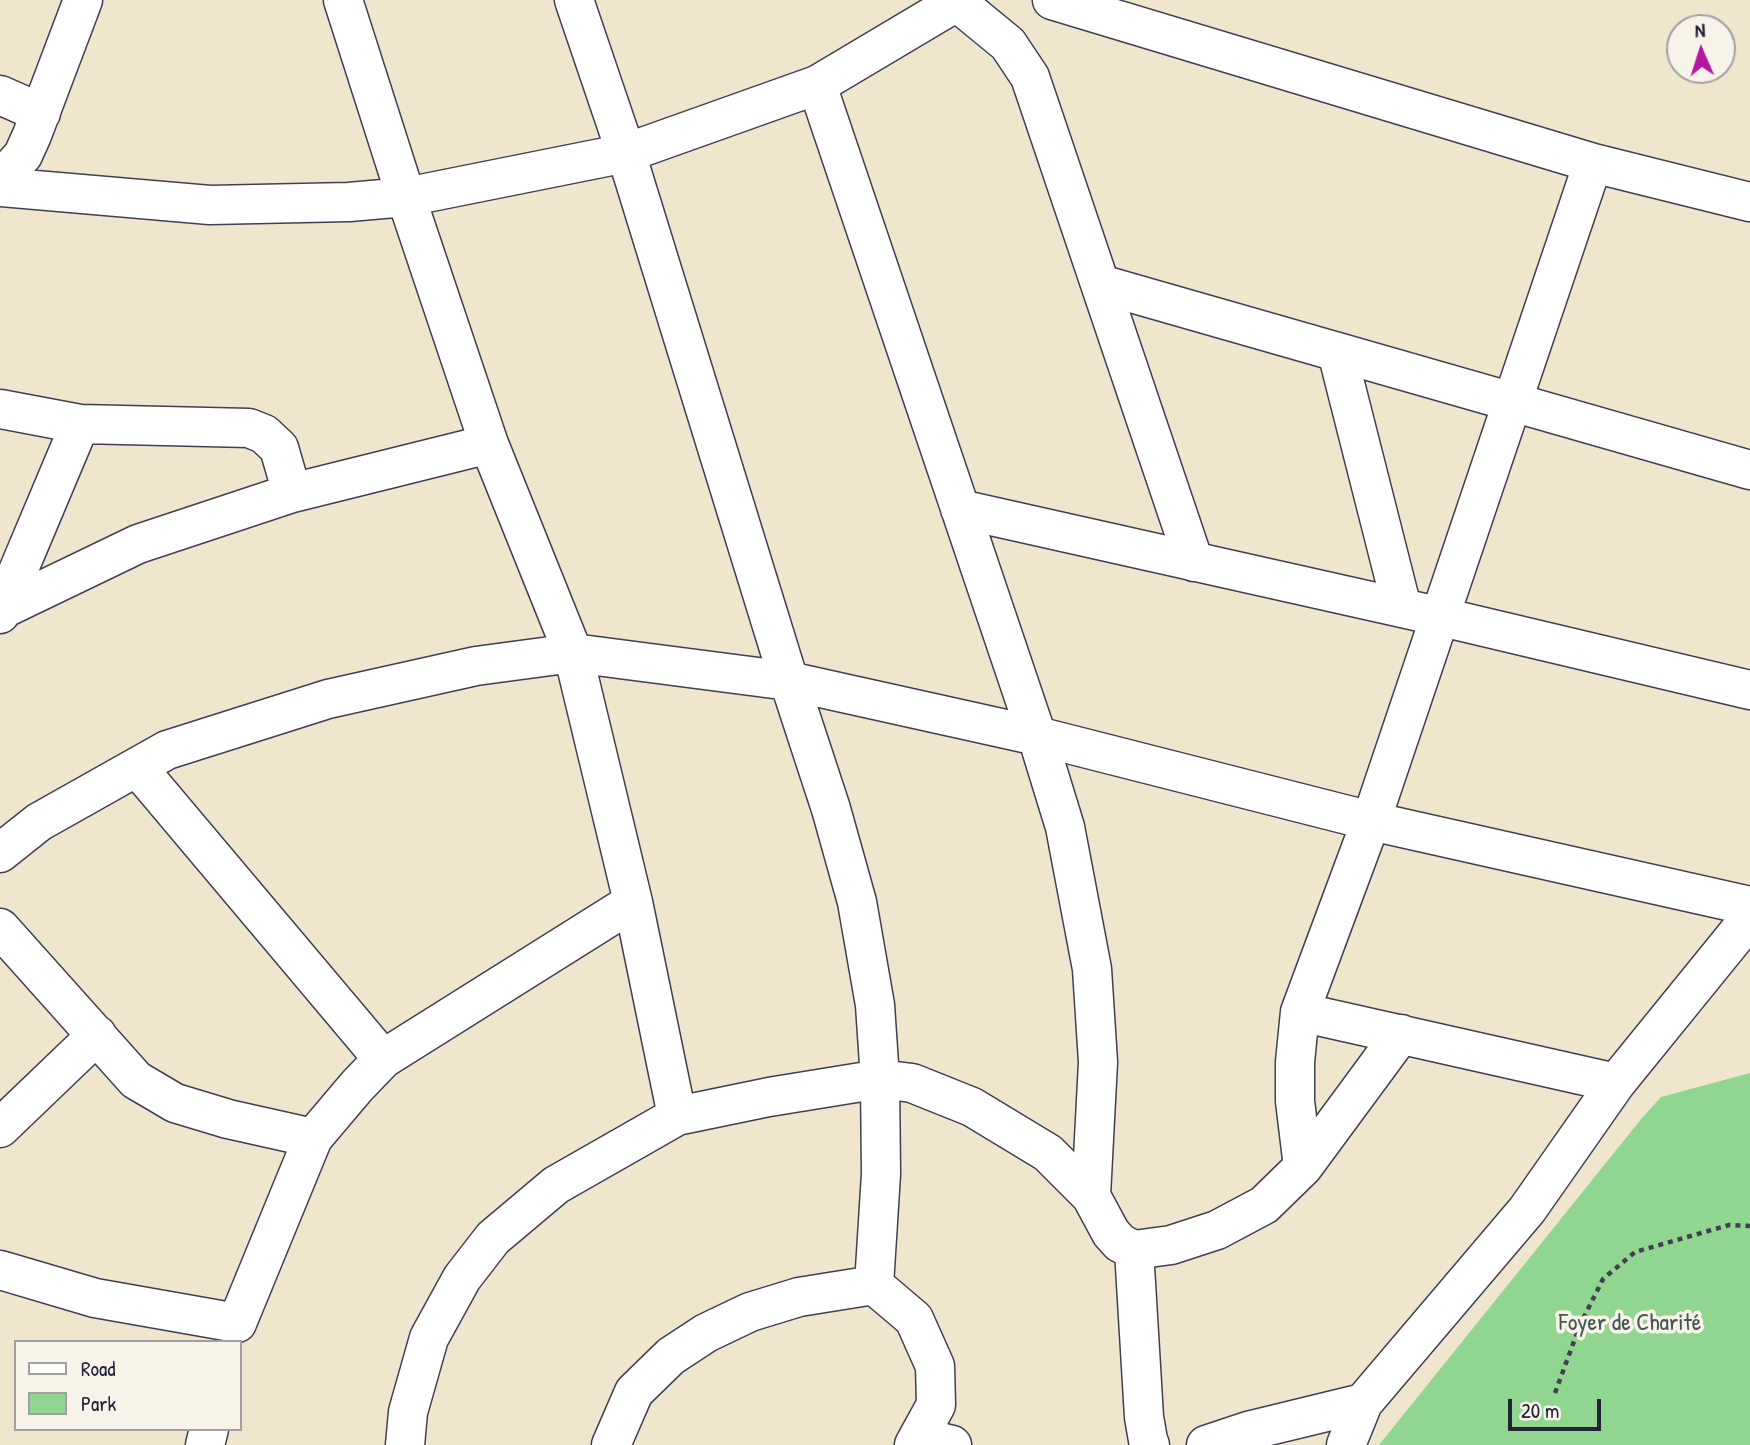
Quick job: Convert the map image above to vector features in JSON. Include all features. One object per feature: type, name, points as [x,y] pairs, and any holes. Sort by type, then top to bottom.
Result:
[{"type":"street","points":[[0,181],[23,155],[83,0]]},
{"type":"street","points":[[343,0],[489,444],[573,653],[633,902],[677,1116]]},
{"type":"street","points":[[574,0],[626,153],[831,809],[857,902],[875,1005],[880,1079],[881,1174],[874,1285]]},
{"type":"street","points":[[1052,0],[1593,163],[1750,202]]},
{"type":"street","points":[[0,187],[210,205],[349,202],[406,197],[626,153],[817,85],[959,1],[1008,44],[1030,77],[1194,562]]},
{"type":"street","points":[[817,85],[1037,736],[1065,827],[1092,969],[1098,1062],[1091,1196]]},
{"type":"street","points":[[0,95],[41,113]]},
{"type":"street","points":[[1303,1167],[1295,1101],[1295,1062],[1300,1012],[1371,821],[1442,617],[1593,163]]},
{"type":"street","points":[[1100,284],[1750,470]]},
{"type":"street","points":[[1337,352],[1402,608]]},
{"type":"street","points":[[0,409],[80,424],[248,428],[264,434],[279,448],[292,493]]},
{"type":"street","points":[[1,612],[80,424]]},
{"type":"street","points":[[1,612],[138,544],[292,493],[489,444]]},
{"type":"street","points":[[960,509],[1442,617],[1750,690]]},
{"type":"street","points":[[0,853],[39,822],[167,750],[328,699],[476,666],[573,653],[789,681],[1037,736],[1371,821],[1750,906]]},
{"type":"street","points":[[137,767],[383,1059]]},
{"type":"street","points":[[0,1270],[95,1298],[234,1332],[313,1138],[357,1086],[383,1059],[633,902]]},
{"type":"street","points":[[1346,1445],[1363,1403],[1527,1210],[1616,1083],[1750,918]]},
{"type":"street","points":[[0,928],[136,1080],[175,1103],[228,1119],[313,1138]]},
{"type":"street","points":[[1300,1012],[1616,1083]]},
{"type":"street","points":[[405,1445],[408,1412],[429,1338],[462,1278],[493,1238],[556,1185],[677,1116],[769,1097],[880,1079],[912,1083],[972,1107],[1048,1153],[1091,1196],[1111,1233],[1120,1243],[1134,1250],[1171,1245],[1217,1230],[1264,1205],[1303,1167],[1401,1034]]},
{"type":"street","points":[[0,1128],[97,1035]]},
{"type":"street","points":[[1134,1250],[1144,1417],[1150,1445]]},
{"type":"street","points":[[611,1445],[634,1392],[671,1356],[706,1332],[750,1312],[799,1297],[874,1285],[914,1319],[935,1366],[936,1405],[929,1442]]},
{"type":"street","points":[[1206,1445],[1248,1431],[1363,1403]]},
{"type":"path","points":[[1555,1392],[1580,1325],[1603,1279],[1635,1252],[1729,1225],[1750,1226]]},
{"type":"green space","name":"Foyer de Charité","points":[[1750,1073],[1750,1445],[1379,1445],[1661,1097]]}]
